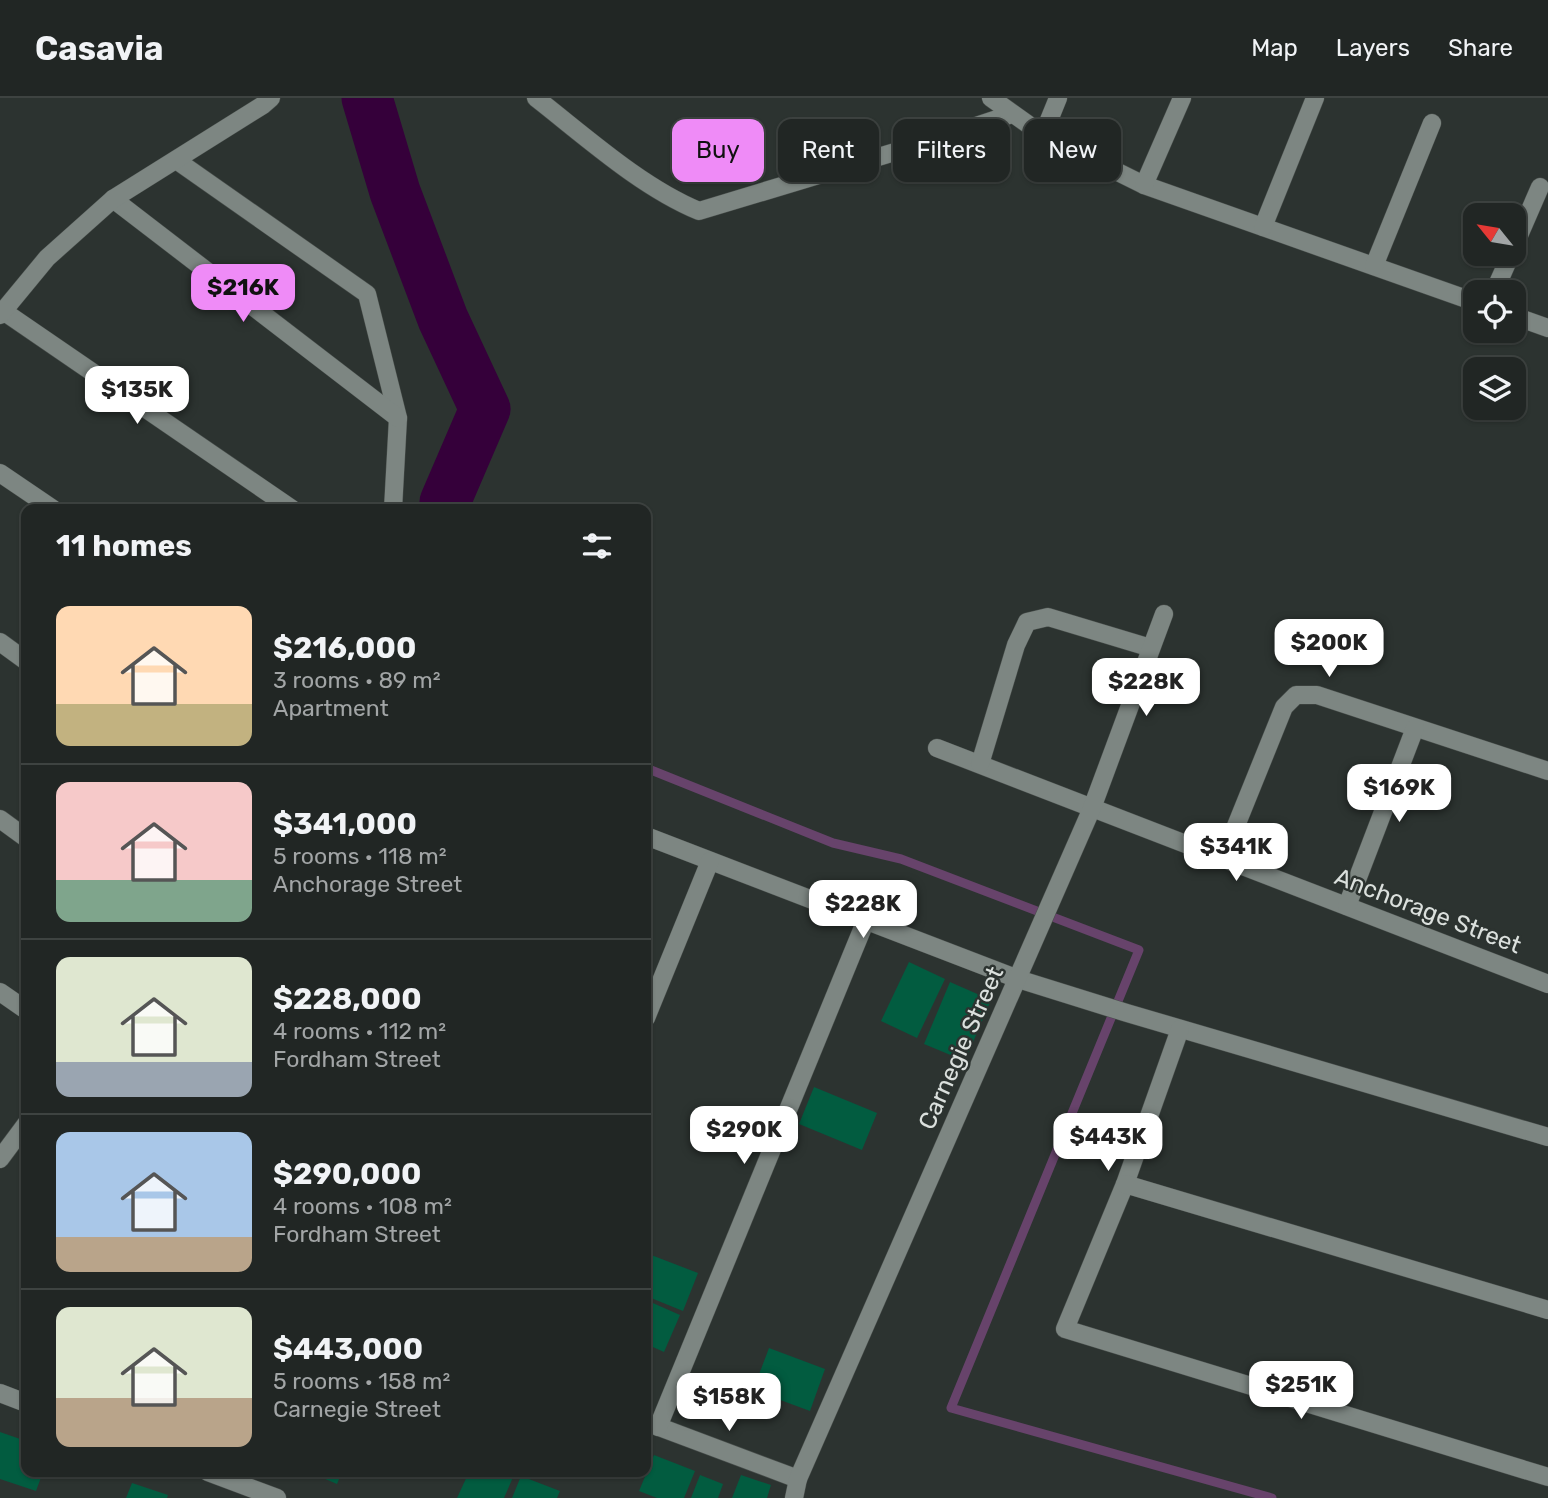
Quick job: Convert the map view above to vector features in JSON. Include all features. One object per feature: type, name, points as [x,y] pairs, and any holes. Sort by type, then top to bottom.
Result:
[{"type":"street","points":[[271,98],[113,199],[47,258],[2,313],[285,504]]},
{"type":"street","points":[[536,98],[640,179],[677,202],[699,211],[1012,114]]},
{"type":"street","points":[[991,98],[1024,122]]},
{"type":"street","points":[[1049,119],[1058,98]]},
{"type":"street","points":[[1144,185],[1182,98]]},
{"type":"street","points":[[1263,227],[1315,98]]},
{"type":"street","points":[[1374,266],[1432,123]]},
{"type":"street","points":[[176,160],[366,293],[398,418],[393,504]]},
{"type":"street","points":[[1121,174],[1144,185],[1463,298]]},
{"type":"street","points":[[1526,219],[1540,187]]},
{"type":"street","points":[[113,199],[398,418]]},
{"type":"street","points":[[1526,320],[1548,328]]},
{"type":"street","points":[[0,473],[45,504]]},
{"type":"street","name":"Carnegie Street","points":[[794,1498],[798,1479],[1092,808],[1164,614]]},
{"type":"street","points":[[980,764],[1016,645],[1027,622],[1048,617],[1152,648]]},
{"type":"street","points":[[0,642],[21,657]]},
{"type":"street","points":[[1223,858],[1284,707],[1296,695],[1317,695],[1548,771]]},
{"type":"street","points":[[1347,906],[1415,728]]},
{"type":"street","name":"Anchorage Street","points":[[937,748],[1548,984]]},
{"type":"street","points":[[0,819],[21,834]]},
{"type":"street","points":[[651,838],[1018,979],[1548,1137]]},
{"type":"street","points":[[651,1006],[710,861]]},
{"type":"street","points":[[798,1479],[652,1425],[866,920]]},
{"type":"street","points":[[0,992],[21,1007]]},
{"type":"street","points":[[1180,1029],[1125,1184],[1065,1329],[1548,1477]]},
{"type":"street","points":[[0,1159],[21,1131]]},
{"type":"street","points":[[1125,1184],[1548,1310]]},
{"type":"street","points":[[0,1393],[21,1401]]},
{"type":"street","points":[[221,1477],[277,1498]]},
{"type":"building","points":[[909,962],[945,979],[917,1038],[881,1021]]},
{"type":"building","points":[[950,982],[991,1000],[965,1061],[924,1044]]},
{"type":"building","points":[[814,1087],[877,1113],[862,1150],[799,1124]]},
{"type":"building","points":[[651,1255],[698,1273],[683,1311],[651,1298]]},
{"type":"building","points":[[651,1302],[680,1315],[664,1352],[651,1346]]},
{"type":"building","points":[[769,1348],[825,1369],[810,1411],[753,1390]]},
{"type":"building","points":[[0,1432],[21,1439],[21,1477],[41,1477],[36,1491],[0,1479]]},
{"type":"building","points":[[654,1455],[695,1471],[684,1498],[657,1498],[639,1491],[645,1477],[651,1477]]},
{"type":"building","points":[[700,1475],[723,1484],[718,1498],[691,1498]]},
{"type":"building","points":[[741,1475],[771,1485],[767,1498],[732,1498]]},
{"type":"building","points":[[321,1477],[340,1477],[337,1484]]},
{"type":"building","points":[[467,1477],[513,1477],[504,1498],[457,1498]]},
{"type":"building","points":[[521,1477],[560,1491],[557,1498],[512,1498]]},
{"type":"building","points":[[132,1483],[168,1495],[167,1498],[126,1498]]},
{"type":"waterway","points":[[367,98],[395,192],[443,319],[485,409],[446,504]]},
{"type":"waterway","points":[[651,770],[833,843],[901,859],[1139,950],[951,1408],[1272,1498]]}]
